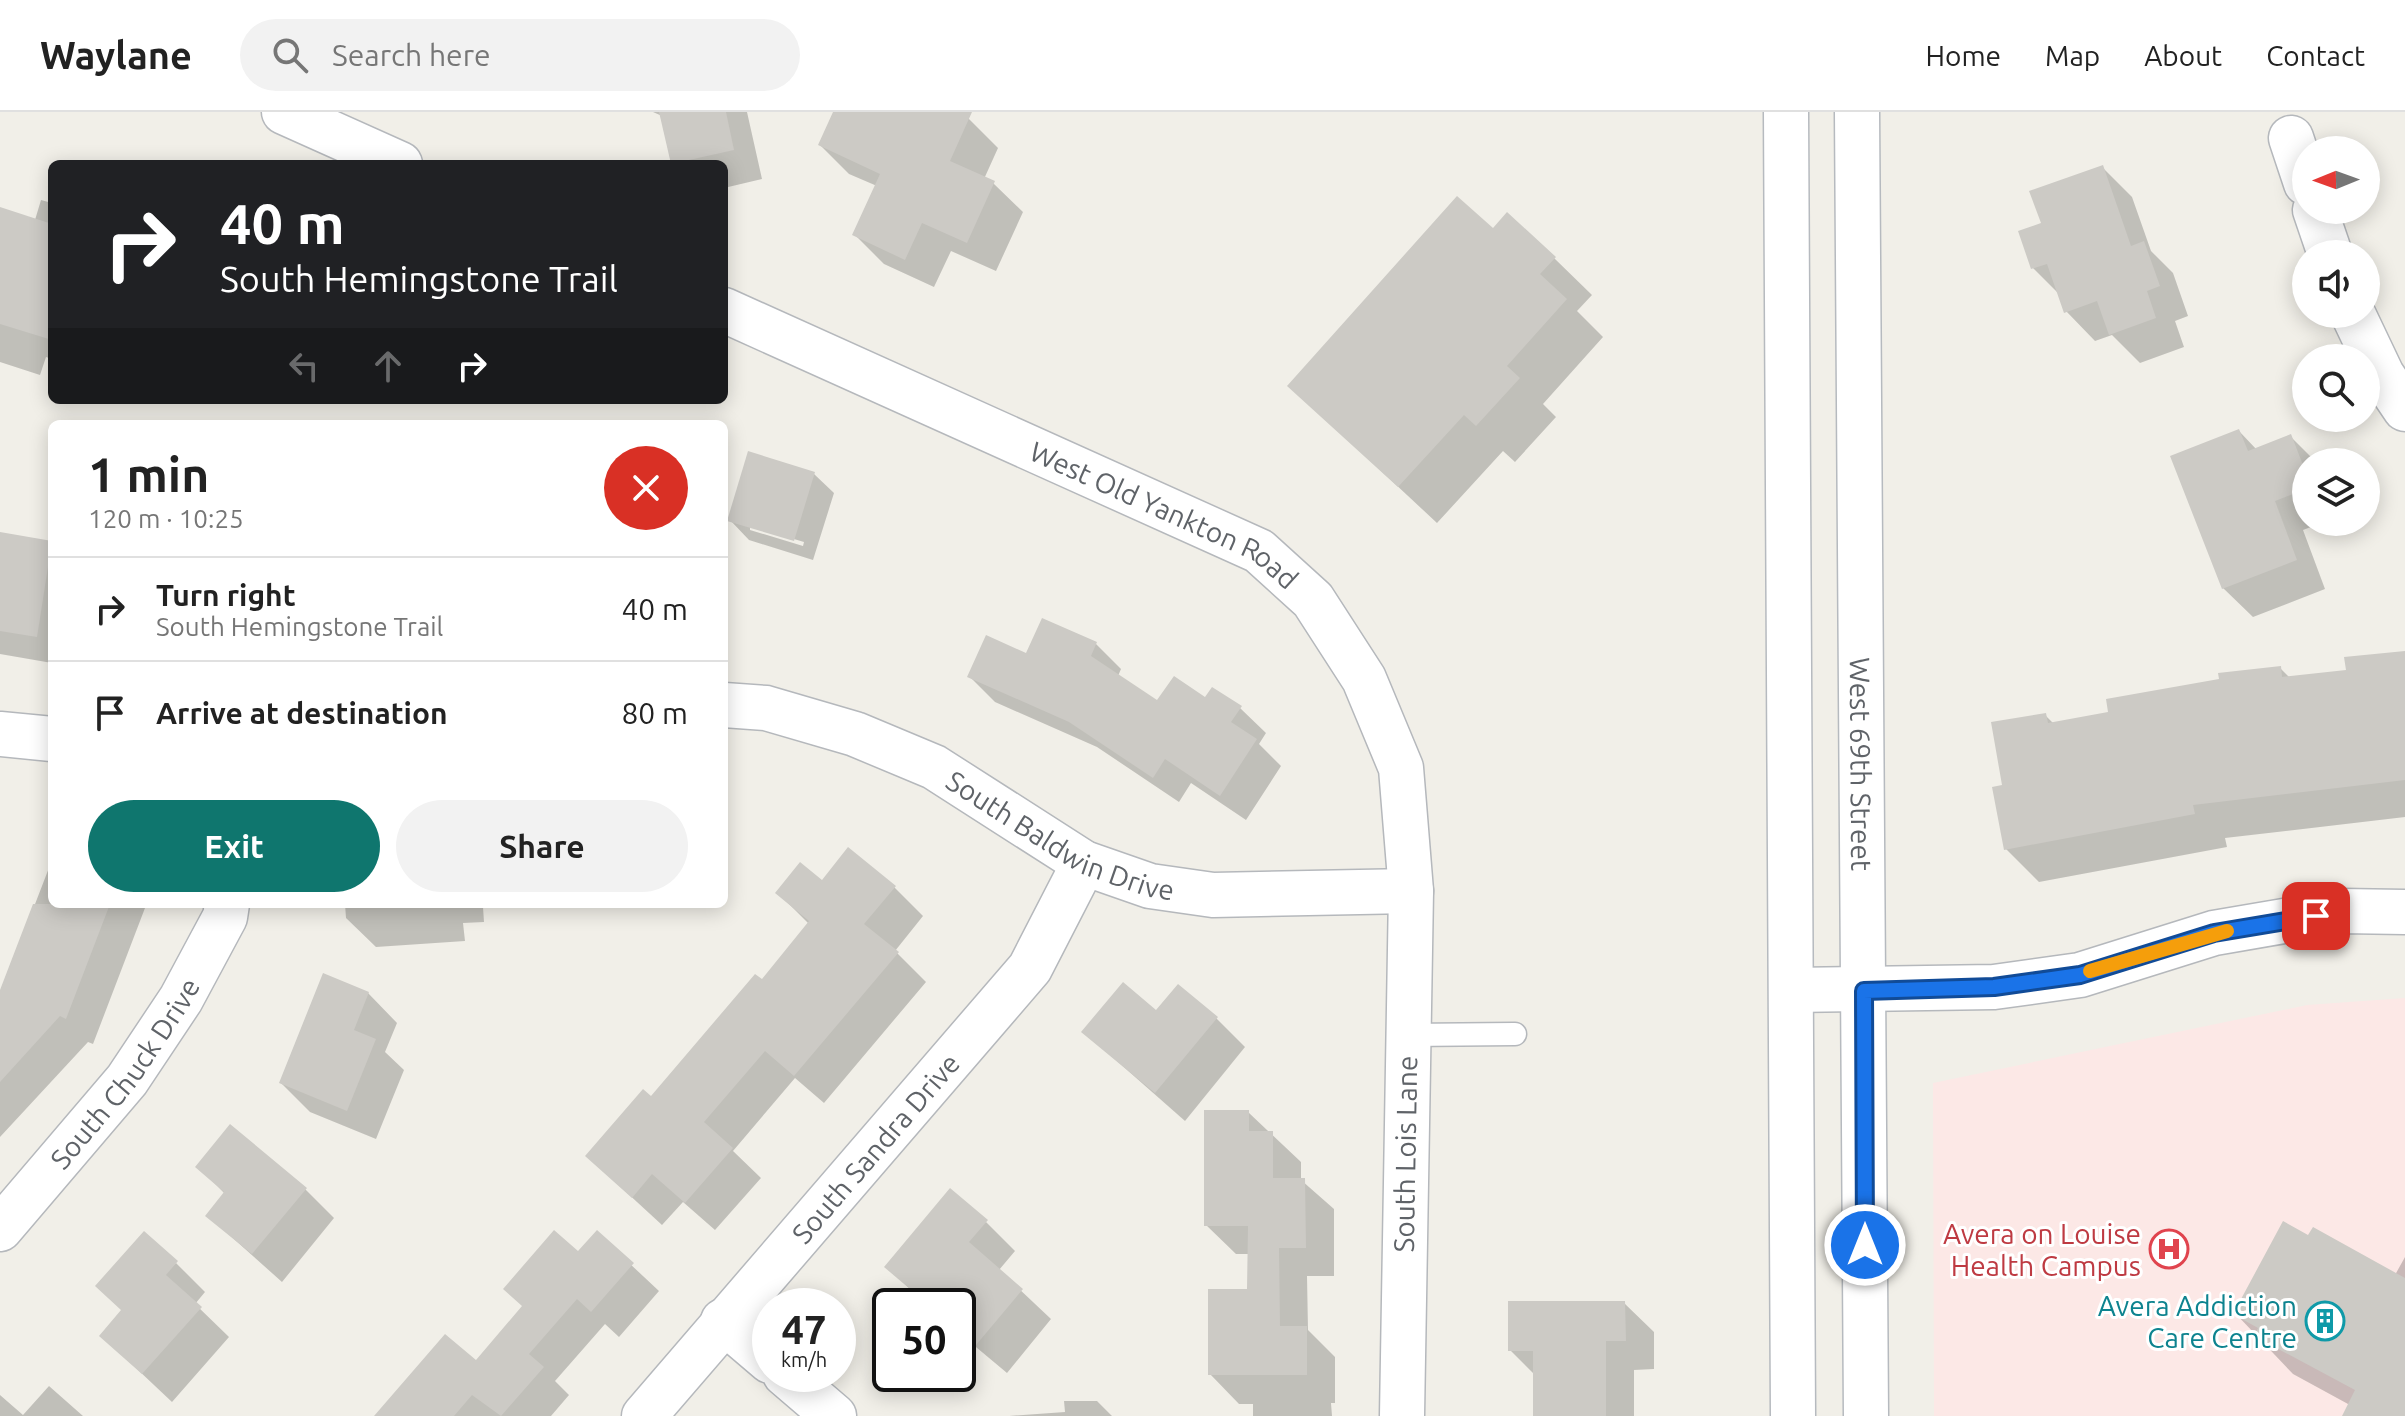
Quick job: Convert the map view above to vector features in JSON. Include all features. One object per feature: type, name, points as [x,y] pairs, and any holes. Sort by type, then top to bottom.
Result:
[{"type":"street","points":[[284,112],[391,160]]},
{"type":"street","points":[[1786,112],[1793,1416]]},
{"type":"street","name":"West 69th Street","points":[[1857,112],[1866,1416]]},
{"type":"street","name":"West Old Yankton Road","points":[[728,312],[1259,551],[1313,600],[1364,679],[1401,768],[1411,891]]},
{"type":"street","points":[[2360,328],[2382,375],[2405,409]]},
{"type":"street","name":"South Baldwin Drive","points":[[728,705],[766,708],[840,729],[934,767],[1084,863],[1150,886],[1213,895],[1411,891]]},
{"type":"street","points":[[0,734],[48,739]]},
{"type":"street","name":"South Sandra Drive","points":[[644,1416],[1030,968],[1084,863]]},
{"type":"street","name":"South Lois Lane","points":[[1402,1416],[1411,891]]},
{"type":"street","name":"South Chuck Drive","points":[[0,1229],[127,1080],[181,999],[225,917],[226,908]]},
{"type":"street","points":[[1792,990],[1994,987],[2080,975],[2214,933],[2342,911],[2405,912]]},
{"type":"street","points":[[723,1321],[752,1346]]},
{"type":"street","points":[[806,1392],[834,1416]]},
{"type":"lane","points":[[1407,1035],[1515,1034]]},
{"type":"shaded area","name":"Avera on Louise Health Campus","points":[[2405,998],[2405,1416],[1934,1416],[1933,1083],[2307,1005]]},
{"type":"building","points":[[659,112],[726,112],[734,150],[689,160],[670,160]]},
{"type":"building","points":[[833,112],[972,112],[950,161],[995,181],[967,243],[922,223],[905,260],[852,235],[880,174],[818,145]]},
{"type":"building","points":[[2103,165],[2131,246],[2144,241],[2160,286],[2147,291],[2156,318],[2109,335],[2097,301],[2064,313],[2047,264],[2031,269],[2018,231],[2041,223],[2029,191]]},
{"type":"building","points":[[1457,196],[1493,228],[1507,212],[1556,257],[1540,274],[1567,299],[1507,366],[1520,378],[1476,426],[1464,415],[1398,487],[1287,386]]},
{"type":"building","points":[[0,207],[48,223],[48,339],[0,324]]},
{"type":"building","points":[[2239,429],[2248,451],[2291,434],[2296,448],[2292,448],[2292,494],[2275,501],[2297,560],[2222,589],[2170,456]]},
{"type":"building","points":[[748,451],[815,472],[794,541],[728,521]]},
{"type":"building","points":[[0,532],[48,540],[48,567],[37,637],[0,631]]},
{"type":"building","points":[[1042,618],[1097,642],[1091,656],[1157,700],[1174,676],[1205,697],[1212,687],[1242,706],[1231,722],[1257,739],[1220,796],[1165,759],[1153,778],[1069,722],[967,677],[986,635],[1026,653]]},
{"type":"building","points":[[2405,651],[2405,780],[2193,805],[2195,814],[2004,850],[1992,787],[2002,785],[1991,722],[2046,713],[2048,723],[2108,712],[2106,699],[2219,679],[2218,673],[2281,666],[2282,677],[2346,670],[2344,657]]},
{"type":"building","points":[[848,847],[896,886],[864,924],[899,952],[794,1076],[765,1051],[704,1122],[733,1148],[685,1203],[652,1174],[632,1198],[585,1156],[643,1089],[651,1096],[755,974],[762,979],[809,921],[775,893],[800,862],[822,880]]},
{"type":"building","points":[[33,904],[48,904],[48,908],[108,908],[66,1019],[60,1016],[0,1082],[0,990]]},
{"type":"building","points":[[323,973],[369,992],[354,1030],[376,1039],[347,1111],[279,1083]]},
{"type":"building","points":[[1123,982],[1156,1010],[1178,984],[1218,1017],[1155,1093],[1081,1032]]},
{"type":"building","points":[[1204,1110],[1249,1110],[1249,1131],[1273,1131],[1273,1178],[1305,1178],[1306,1248],[1279,1248],[1280,1326],[1307,1326],[1307,1375],[1208,1375],[1208,1289],[1247,1289],[1248,1226],[1204,1226]]},
{"type":"building","points":[[230,1124],[307,1188],[252,1254],[205,1216],[224,1192],[195,1167]]},
{"type":"building","points":[[950,1188],[988,1220],[969,1242],[1023,1289],[976,1345],[976,1288],[909,1288],[884,1267]]},
{"type":"building","name":"Avera Addiction Care Centre","points":[[2283,1221],[2308,1235],[2313,1227],[2405,1278],[2405,1416],[2342,1416],[2355,1390],[2254,1336],[2258,1328],[2233,1314]]},
{"type":"building","points":[[554,1230],[578,1251],[597,1230],[634,1263],[591,1312],[577,1299],[529,1354],[544,1367],[501,1416],[472,1395],[454,1416],[374,1416],[445,1334],[476,1360],[522,1306],[503,1289]]},
{"type":"building","points":[[144,1231],[178,1261],[166,1275],[202,1307],[142,1374],[99,1336],[121,1310],[95,1286]]},
{"type":"building","points":[[1508,1301],[1625,1301],[1626,1341],[1606,1341],[1606,1416],[1533,1416],[1533,1351],[1508,1351]]},
{"type":"slow traffic","points":[[2090,971],[2227,931]]},
{"type":"place","name":"Avera on Louise Health Campus","points":[[2169,1249]]},
{"type":"place","name":"Avera Addiction Care Centre","points":[[2325,1321]]},
{"type":"route","points":[[1865,1245],[1864,991],[1994,987],[2080,975],[2214,933],[2316,916]]}]
